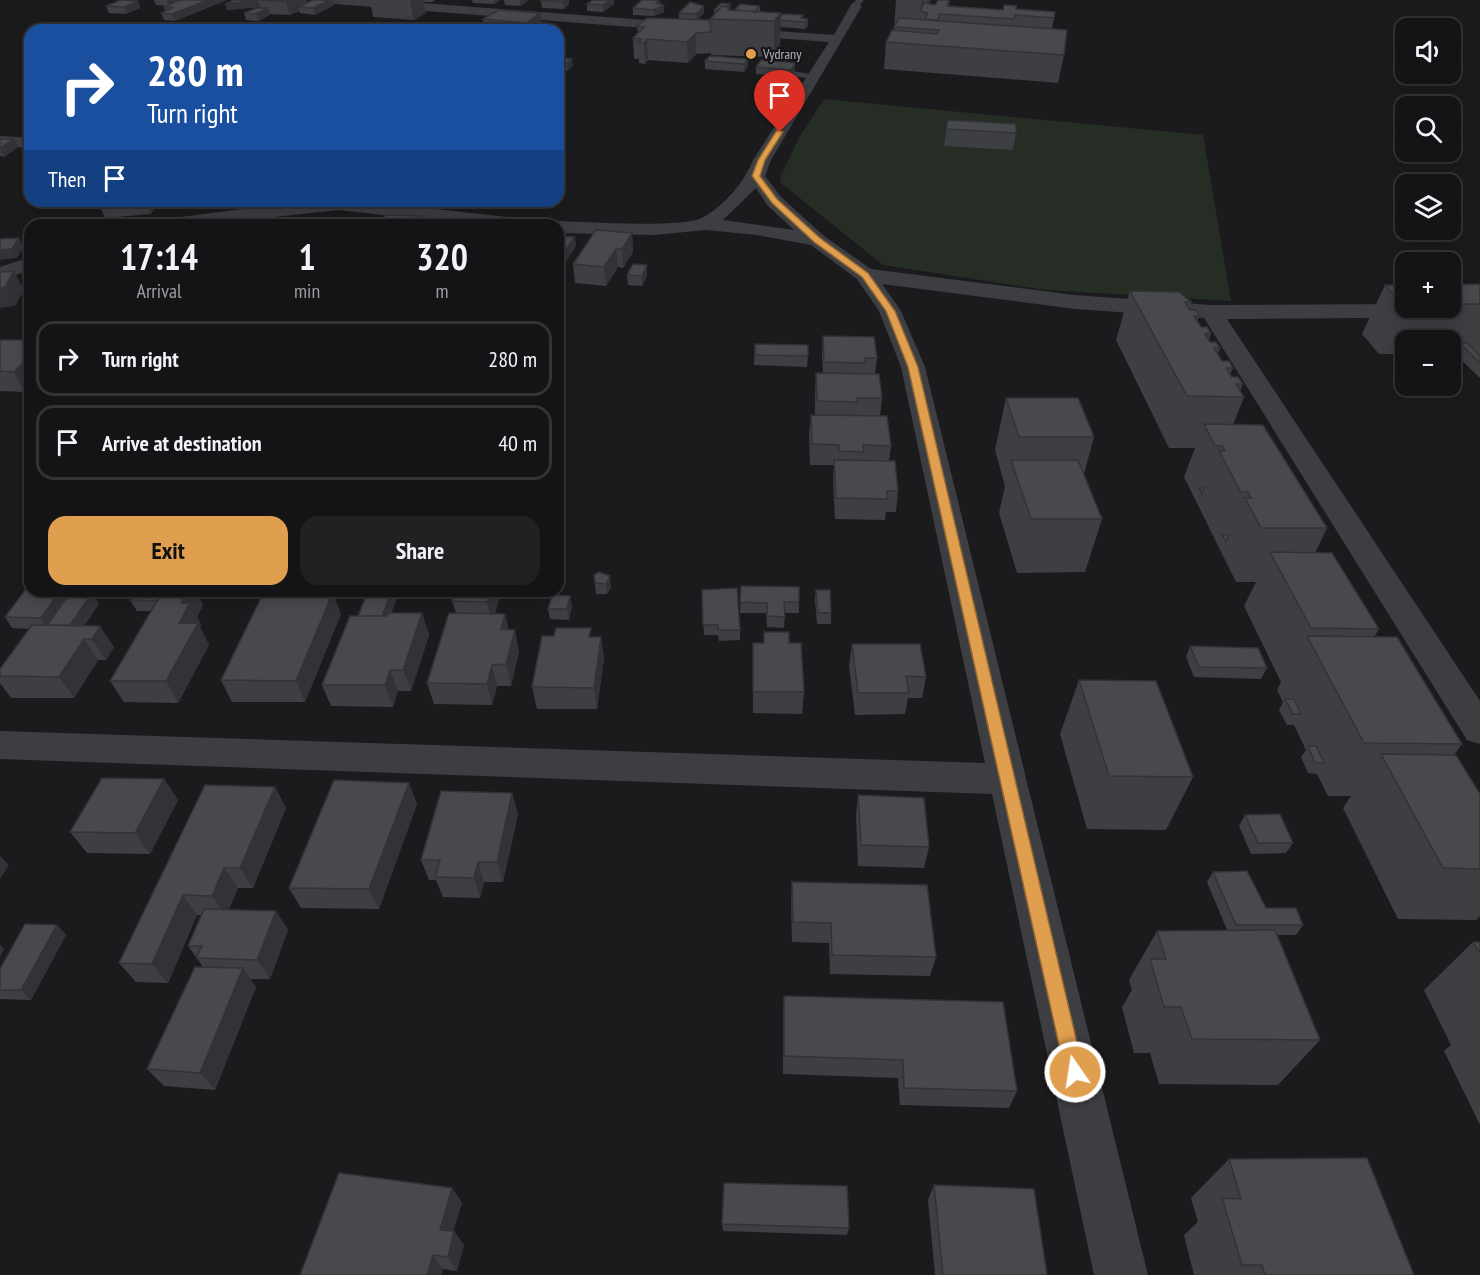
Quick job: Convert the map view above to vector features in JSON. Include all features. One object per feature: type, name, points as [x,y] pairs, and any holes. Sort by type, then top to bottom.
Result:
[{"type":"street","points":[[335,0],[698,28]]},
{"type":"street","points":[[705,224],[740,196],[756,176],[762,160],[858,3]]},
{"type":"street","points":[[722,30],[838,39]]},
{"type":"street","points":[[0,141],[24,143]]},
{"type":"street","points":[[756,176],[774,201],[817,240],[865,275],[890,311],[913,367],[1121,1275]]},
{"type":"street","points":[[178,219],[195,207]]},
{"type":"street","points":[[208,219],[316,207]]},
{"type":"street","points":[[353,207],[468,219]]},
{"type":"street","points":[[564,226],[654,229],[705,224],[757,229],[817,240]]},
{"type":"street","points":[[0,274],[24,265]]},
{"type":"street","points":[[865,275],[1075,302],[1211,312],[1480,310]]},
{"type":"street","points":[[1211,312],[1480,730]]},
{"type":"street","points":[[0,745],[1008,779]]},
{"type":"lane","points":[[793,74],[815,76]]},
{"type":"shaded area","points":[[824,99],[1203,135],[1231,301],[1046,290],[883,265],[781,183],[780,177],[800,136]]},
{"type":"building","points":[[121,0],[138,1],[124,7],[106,6]]},
{"type":"building","points":[[180,0],[208,0],[172,14],[161,13],[174,7],[164,7]]},
{"type":"building","points":[[234,0],[257,0],[225,4]]},
{"type":"building","points":[[260,0],[291,0],[286,2]]},
{"type":"building","points":[[313,0],[330,0],[313,8],[298,7]]},
{"type":"building","points":[[566,0],[563,2],[541,1]]},
{"type":"building","points":[[593,0],[610,0],[603,5],[587,4]]},
{"type":"building","points":[[642,0],[659,0],[656,3],[664,5],[653,10],[633,8]]},
{"type":"building","points":[[938,0],[949,0],[947,6],[1003,10],[1004,5],[1017,6],[1016,9],[1055,12],[1054,18],[1015,15],[1014,19],[940,14],[938,20],[925,19],[928,13],[920,11],[924,3],[935,5]]},
{"type":"building","points":[[690,2],[704,6],[696,14],[679,13]]},
{"type":"building","points":[[721,3],[730,4],[714,10]]},
{"type":"building","points":[[740,4],[760,6],[755,12],[735,10]]},
{"type":"building","points":[[722,6],[729,7],[728,10],[781,13],[774,21],[710,19]]},
{"type":"building","points":[[257,8],[268,8],[256,14],[244,13]]},
{"type":"building","points":[[499,10],[540,13],[526,23],[483,19]]},
{"type":"building","points":[[783,14],[803,15],[801,18],[808,19],[805,22],[780,20]]},
{"type":"building","points":[[647,18],[710,20],[711,32],[696,33],[687,42],[647,39],[644,43],[638,42],[642,39],[633,38],[644,27],[637,26]]},
{"type":"building","points":[[899,18],[1067,30],[1064,55],[886,42],[892,30],[937,34],[939,30],[894,27]]},
{"type":"building","points":[[710,56],[748,59],[744,64],[705,61]]},
{"type":"building","points":[[564,58],[572,59],[564,63]]},
{"type":"building","points":[[761,60],[795,63],[791,70],[756,67]]},
{"type":"building","points":[[948,120],[1016,124],[1016,133],[946,129]]},
{"type":"building","points":[[0,139],[14,139],[0,148]]},
{"type":"building","points":[[386,215],[423,216],[421,219],[382,219]]},
{"type":"building","points":[[596,230],[632,233],[622,249],[616,249],[604,267],[573,264]]},
{"type":"building","points":[[564,236],[575,237],[564,253]]},
{"type":"building","points":[[19,238],[12,249],[0,250],[0,239]]},
{"type":"building","points":[[633,264],[647,265],[642,276],[627,275]]},
{"type":"building","points":[[14,271],[5,287],[0,288],[0,272]]},
{"type":"building","points":[[1480,284],[1480,304],[1461,304],[1461,285]]},
{"type":"building","points":[[1385,285],[1395,285],[1395,296]]},
{"type":"building","points":[[1130,291],[1179,292],[1191,302],[1185,302],[1190,310],[1196,310],[1199,316],[1194,316],[1201,327],[1207,327],[1211,333],[1205,334],[1210,342],[1216,342],[1220,348],[1214,348],[1222,361],[1229,361],[1233,368],[1226,368],[1232,377],[1238,377],[1243,384],[1236,384],[1244,397],[1187,396]]},
{"type":"building","points":[[823,336],[874,337],[877,358],[865,358],[865,363],[824,362]]},
{"type":"building","points":[[0,340],[24,340],[24,362],[14,372],[0,371]]},
{"type":"building","points":[[1461,343],[1467,343],[1480,356],[1480,363]]},
{"type":"building","points":[[755,344],[808,345],[808,356],[755,355]]},
{"type":"building","points":[[816,373],[879,374],[882,398],[857,398],[857,402],[817,401]]},
{"type":"building","points":[[1006,398],[1078,398],[1094,437],[1019,437]]},
{"type":"building","points":[[811,415],[887,416],[891,446],[863,445],[864,452],[839,451],[839,445],[812,444]]},
{"type":"building","points":[[1204,424],[1263,425],[1327,528],[1261,528],[1245,498],[1251,498],[1248,492],[1241,492],[1219,451],[1225,451],[1222,446],[1215,446]]},
{"type":"building","points":[[834,460],[895,461],[898,491],[887,491],[888,499],[836,498]]},
{"type":"building","points":[[1011,460],[1078,460],[1102,519],[1031,519]]},
{"type":"building","points":[[1270,552],[1332,553],[1379,629],[1311,628]]},
{"type":"building","points":[[599,572],[610,576],[606,584],[595,583],[594,575]]},
{"type":"building","points":[[741,586],[799,587],[799,602],[784,602],[785,617],[767,616],[767,603],[740,602]]},
{"type":"building","points":[[737,588],[740,630],[718,630],[718,625],[703,625],[702,590]]},
{"type":"building","points":[[816,590],[830,590],[831,613],[818,613]]},
{"type":"building","points":[[24,592],[24,597],[56,597],[41,618],[5,617]]},
{"type":"building","points":[[570,596],[567,609],[548,609],[551,597]]},
{"type":"building","points":[[67,597],[89,597],[70,625],[47,625]]},
{"type":"building","points":[[132,597],[159,597],[157,601],[130,600]]},
{"type":"building","points":[[159,597],[184,597],[181,603],[190,603],[179,623],[198,623],[166,681],[110,681]]},
{"type":"building","points":[[262,597],[331,597],[296,681],[221,680]]},
{"type":"building","points":[[366,597],[390,597],[382,616],[358,616]]},
{"type":"building","points":[[454,597],[488,597],[487,602],[452,601]]},
{"type":"building","points":[[388,613],[422,613],[403,670],[390,670],[385,685],[322,685],[350,616],[387,616]]},
{"type":"building","points":[[449,613],[505,614],[501,629],[515,630],[506,664],[492,665],[487,684],[427,683]]},
{"type":"building","points":[[32,625],[100,626],[92,639],[84,639],[59,677],[0,676],[0,669]]},
{"type":"building","points":[[556,628],[591,628],[589,637],[601,637],[594,688],[532,687],[542,636],[554,636]]},
{"type":"building","points":[[764,632],[789,632],[789,643],[801,643],[804,692],[753,692],[753,643],[764,643]]},
{"type":"building","points":[[1307,636],[1397,637],[1462,744],[1364,743]]},
{"type":"building","points":[[852,644],[920,644],[926,677],[906,676],[909,693],[858,693]]},
{"type":"building","points":[[1190,646],[1258,648],[1267,668],[1199,667]]},
{"type":"building","points":[[1079,680],[1156,681],[1193,777],[1109,776]]},
{"type":"building","points":[[1285,699],[1294,699],[1301,714],[1293,714]]},
{"type":"building","points":[[1308,746],[1316,746],[1324,763],[1315,763]]},
{"type":"building","points":[[1381,754],[1456,755],[1480,794],[1480,869],[1443,868]]},
{"type":"building","points":[[102,778],[164,779],[135,833],[70,832]]},
{"type":"building","points":[[334,780],[409,783],[369,889],[289,888]]},
{"type":"building","points":[[205,785],[275,787],[240,868],[224,868],[212,896],[183,895],[152,964],[119,963]]},
{"type":"building","points":[[441,791],[512,793],[497,862],[478,862],[474,878],[435,877],[440,860],[421,860]]},
{"type":"building","points":[[858,795],[924,798],[929,847],[861,845]]},
{"type":"building","points":[[1280,814],[1293,843],[1258,843],[1245,815]]},
{"type":"building","points":[[1247,871],[1266,908],[1296,908],[1303,925],[1236,925],[1213,872]]},
{"type":"building","points":[[792,882],[927,885],[936,957],[832,955],[831,923],[793,922]]},
{"type":"building","points":[[204,909],[276,911],[257,960],[196,958],[202,946],[188,946]]},
{"type":"building","points":[[25,924],[57,925],[21,990],[0,990],[0,969]]},
{"type":"building","points":[[1275,930],[1320,1040],[1192,1039],[1181,1007],[1164,1007],[1150,959],[1166,959],[1157,931]]},
{"type":"building","points":[[1473,942],[1480,942],[1480,953]]},
{"type":"building","points":[[195,967],[243,968],[200,1073],[147,1069]]},
{"type":"building","points":[[784,996],[1003,1002],[1017,1091],[904,1088],[903,1060],[784,1056]]},
{"type":"building","points":[[1367,1158],[1414,1275],[1265,1275],[1262,1265],[1242,1265],[1222,1198],[1241,1199],[1229,1159]]},
{"type":"building","points":[[339,1173],[452,1188],[440,1230],[454,1231],[448,1257],[433,1255],[427,1275],[300,1275]]},
{"type":"building","points":[[724,1183],[847,1186],[849,1228],[722,1224]]},
{"type":"building","points":[[934,1185],[1034,1189],[1047,1275],[943,1275]]},
{"type":"place","name":"Vydrany","points":[[751,54]]},
{"type":"route","points":[[780,132],[762,160],[756,176],[774,201],[817,240],[865,275],[890,311],[913,367],[1075,1072]]}]
